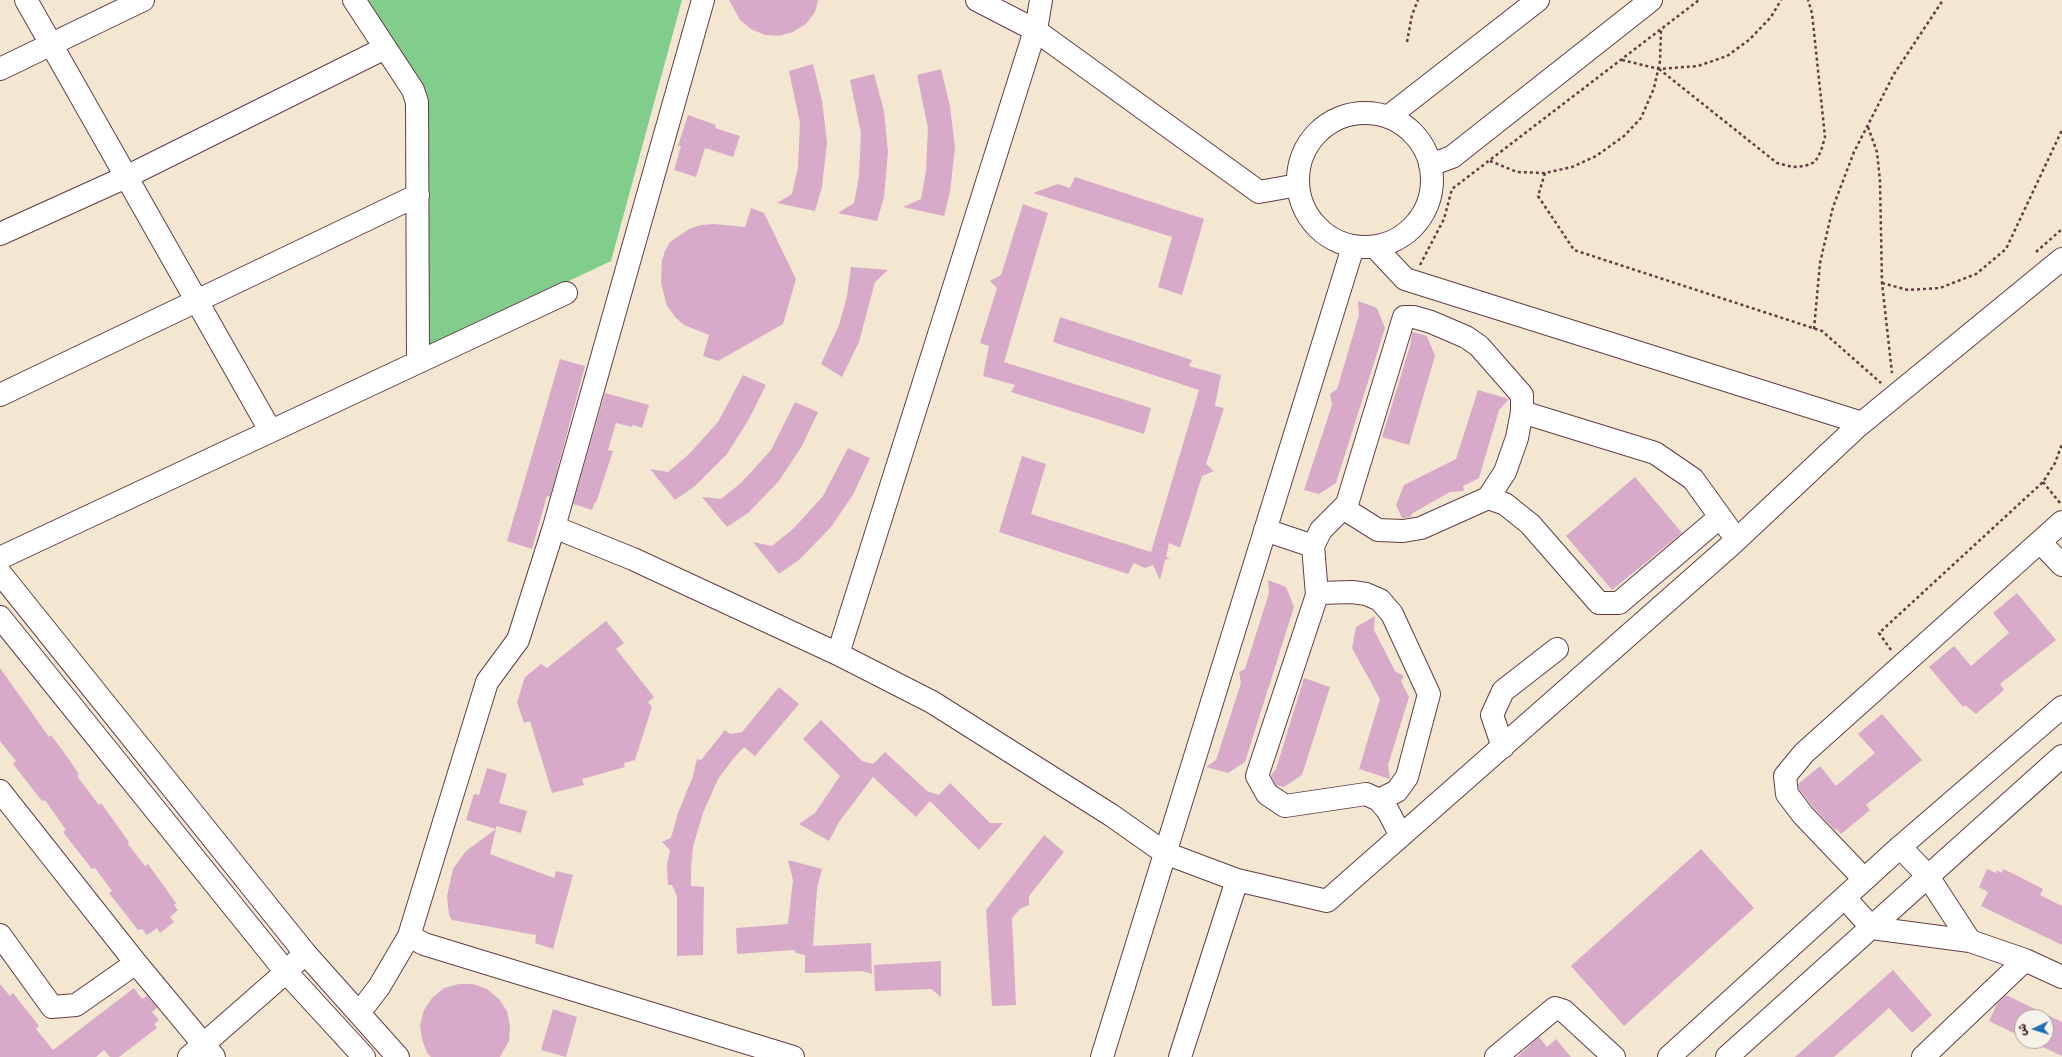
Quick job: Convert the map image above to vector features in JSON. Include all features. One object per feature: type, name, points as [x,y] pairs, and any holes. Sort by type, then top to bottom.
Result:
[{"type":"street","points":[[26,0],[270,430]]},
{"type":"street","points":[[0,69],[143,0]]},
{"type":"street","points":[[354,0],[413,90],[417,102],[418,362]]},
{"type":"street","points":[[359,1013],[379,987],[409,936],[487,682],[518,640],[554,527],[703,0]]},
{"type":"street","points":[[977,0],[1035,30],[1259,192],[1298,185]]},
{"type":"street","points":[[838,654],[1035,30],[1041,0]]},
{"type":"street","points":[[1388,117],[1538,0]]},
{"type":"street","points":[[1430,165],[1452,157],[1651,0]]},
{"type":"street","points":[[0,234],[126,177],[385,48]]},
{"type":"street","points":[[1366,113],[1388,117],[1407,128],[1422,144],[1430,165],[1432,187],[1426,208],[1414,227],[1396,240],[1375,247],[1353,247],[1332,239],[1315,225],[1303,207],[1298,185],[1300,163],[1309,143],[1325,127],[1344,116],[1366,113]]},
{"type":"street","points":[[0,395],[418,195]]},
{"type":"street","points":[[1102,1057],[1353,247]]},
{"type":"street","points":[[1375,247],[1405,279],[1862,423]]},
{"type":"street","points":[[554,527],[633,559],[838,654],[932,702],[1111,815],[1165,853],[1237,880],[1327,901],[1738,540],[1862,423],[2062,258]]},
{"type":"street","points":[[0,558],[270,430],[566,293]]},
{"type":"street","points":[[1343,508],[1378,530],[1404,531],[1421,528],[1488,498],[1505,472],[1517,438],[1522,412],[1522,395],[1479,346],[1466,337],[1431,322],[1414,317],[1404,318],[1347,504],[1343,508],[1321,530],[1312,546],[1318,595],[1257,776],[1267,794],[1285,806],[1366,794],[1379,800],[1388,811],[1401,836]]},
{"type":"street","points":[[1522,412],[1655,452],[1693,479],[1738,540]]},
{"type":"street","points":[[1488,498],[1505,504],[1530,524],[1599,603],[1619,603],[1720,517]]},
{"type":"street","points":[[1864,880],[1803,815],[1787,794],[1786,776],[1804,753],[2062,522]]},
{"type":"street","points":[[1265,530],[1312,546]]},
{"type":"street","points":[[2040,542],[2062,565]]},
{"type":"street","points":[[0,573],[305,953],[398,1057]]},
{"type":"street","points":[[1318,595],[1320,593],[1352,592],[1366,594],[1380,600],[1392,614],[1429,694],[1407,777],[1397,791],[1379,800]]},
{"type":"street","points":[[0,617],[286,972],[364,1057]]},
{"type":"street","points":[[1503,747],[1492,715],[1503,691],[1557,649]]},
{"type":"street","points":[[1669,1057],[1900,847],[2062,707]]},
{"type":"street","points":[[1727,1057],[2062,756]]},
{"type":"street","points":[[0,791],[136,963],[202,1053],[305,953]]},
{"type":"street","points":[[1900,847],[1928,875],[1970,941]]},
{"type":"street","points":[[1180,1057],[1237,880]]},
{"type":"street","points":[[1844,898],[1872,928],[1970,941],[2025,960],[2062,977]]},
{"type":"street","points":[[0,935],[52,1007],[76,1005],[136,963]]},
{"type":"street","points":[[409,936],[424,944],[793,1057]]},
{"type":"street","points":[[1923,1057],[2025,960]]},
{"type":"street","points":[[1496,1057],[1555,1008],[1564,1011],[1613,1057]]},
{"type":"path","points":[[1407,42],[1412,15],[1418,0]]},
{"type":"path","points":[[1417,270],[1444,219],[1452,189],[1699,0]]},
{"type":"path","points":[[1621,60],[1658,69],[1698,66],[1727,56],[1749,40],[1771,17],[1780,0]]},
{"type":"path","points":[[1658,69],[1777,163],[1793,167],[1805,166],[1815,162],[1821,152],[1825,137],[1812,13],[1808,0]]},
{"type":"path","points":[[1814,329],[1820,263],[1833,207],[1854,152],[1894,74],[1943,0]]},
{"type":"path","points":[[1489,161],[1517,172],[1545,173],[1572,167],[1596,156],[1624,136],[1641,118],[1654,88],[1660,62],[1660,30]]},
{"type":"path","points":[[1867,126],[1877,152],[1880,181],[1882,283],[1893,379]]},
{"type":"path","points":[[1882,283],[1908,290],[1940,288],[1976,274],[2006,249],[2062,130]]},
{"type":"path","points":[[1545,173],[1538,196],[1574,250],[1822,331],[1885,386]]},
{"type":"path","points":[[2033,255],[2062,230]]},
{"type":"path","points":[[1902,664],[1879,633],[2043,482],[2055,463],[2062,444]]},
{"type":"path","points":[[2043,482],[2062,505]]},
{"type":"green space","points":[[366,0],[682,0],[611,261],[424,350],[421,103]]},
{"type":"building","points":[[729,0],[818,0],[815,12],[806,24],[793,32],[779,36],[765,35],[751,29],[740,20]]},
{"type":"building","points":[[813,64],[822,101],[827,142],[822,187],[815,211],[777,203],[792,194],[798,167],[800,123],[789,71]]},
{"type":"building","points":[[941,69],[950,106],[955,147],[950,192],[944,216],[903,207],[921,199],[926,171],[928,128],[917,75]]},
{"type":"building","points":[[874,74],[884,111],[888,152],[884,197],[877,221],[838,213],[854,203],[859,176],[861,133],[850,80]]},
{"type":"building","points":[[688,115],[716,125],[715,128],[740,136],[733,157],[705,148],[696,177],[674,170],[681,146],[678,146]]},
{"type":"building","points":[[1075,177],[1204,219],[1182,295],[1158,287],[1172,237],[1033,193],[1058,184],[1070,188]]},
{"type":"building","points":[[1023,204],[1048,213],[1004,362],[1151,408],[1144,434],[1011,392],[1015,385],[983,376],[989,346],[980,343],[997,288],[990,281],[1001,275]]},
{"type":"building","points":[[751,208],[764,213],[796,279],[783,324],[718,361],[703,356],[709,335],[684,325],[675,317],[667,306],[661,283],[662,260],[670,242],[689,229],[701,225],[714,224],[745,227]]},
{"type":"building","points":[[851,267],[888,270],[875,282],[859,342],[842,377],[821,364],[839,325],[847,296]]},
{"type":"building","points":[[1358,301],[1377,308],[1385,328],[1336,483],[1319,494],[1304,490],[1332,405],[1330,394],[1337,389],[1359,315]]},
{"type":"building","points":[[1060,317],[1192,360],[1189,366],[1221,375],[1215,406],[1224,408],[1206,464],[1214,471],[1202,476],[1180,548],[1169,543],[1166,557],[1170,558],[1165,560],[1160,580],[1153,565],[1145,568],[1134,563],[1128,574],[999,532],[1022,456],[1046,464],[1031,514],[1151,552],[1199,390],[1053,342]]},
{"type":"building","points":[[1412,332],[1427,336],[1435,356],[1409,445],[1382,437],[1410,346]]},
{"type":"building","points":[[560,359],[585,366],[550,497],[547,496],[532,549],[507,541]]},
{"type":"building","points":[[743,375],[766,385],[749,419],[727,454],[695,486],[675,500],[650,469],[668,472],[689,454],[718,422]]},
{"type":"building","points":[[1478,390],[1509,399],[1499,410],[1479,478],[1463,486],[1464,491],[1450,492],[1413,513],[1410,517],[1402,518],[1396,505],[1404,485],[1456,459]]},
{"type":"building","points":[[605,393],[649,405],[642,428],[633,425],[632,427],[616,423],[608,450],[613,451],[596,503],[595,502],[592,510],[573,504]]},
{"type":"building","points":[[795,402],[818,412],[802,446],[779,481],[748,513],[727,527],[702,497],[721,499],[742,482],[771,450]]},
{"type":"building","points":[[848,448],[870,458],[854,493],[831,527],[800,559],[779,574],[753,542],[772,546],[794,528],[823,496]]},
{"type":"building","points":[[1635,477],[1682,533],[1612,590],[1566,536]]},
{"type":"building","points":[[1268,580],[1286,587],[1294,607],[1245,762],[1228,773],[1206,767],[1216,760],[1241,683],[1239,672],[1245,669],[1269,593]]},
{"type":"building","points":[[2017,593],[2056,640],[2000,684],[2004,690],[1976,714],[1965,705],[1963,707],[1929,667],[1954,646],[1971,666],[2009,633],[1993,613]]},
{"type":"building","points":[[1375,616],[1374,630],[1395,671],[1404,676],[1401,681],[1409,697],[1388,765],[1390,779],[1359,769],[1380,699],[1352,648],[1356,627]]},
{"type":"building","points":[[606,621],[624,643],[616,649],[654,697],[648,702],[652,707],[635,760],[624,763],[625,767],[582,779],[584,785],[552,793],[530,721],[524,723],[517,702],[525,677],[541,664],[547,668]]},
{"type":"building","points":[[0,668],[49,737],[51,735],[63,751],[79,774],[77,776],[99,805],[101,803],[129,842],[128,844],[145,866],[148,864],[176,903],[174,905],[178,910],[170,917],[174,922],[160,933],[157,928],[147,935],[142,929],[138,930],[109,893],[112,891],[95,868],[92,869],[63,832],[66,830],[45,800],[42,801],[13,764],[16,761],[0,741]]},
{"type":"building","points":[[1304,678],[1330,687],[1302,775],[1284,787],[1276,785],[1271,775],[1276,769]]},
{"type":"building","points":[[779,687],[799,704],[755,756],[744,747],[733,759],[718,779],[703,813],[693,846],[691,886],[704,887],[703,955],[677,956],[677,896],[672,885],[668,885],[667,865],[670,850],[662,842],[671,838],[678,813],[693,776],[697,759],[701,760],[725,730],[730,734],[742,732]]},
{"type":"building","points":[[1882,714],[1922,760],[1866,805],[1870,810],[1841,834],[1837,829],[1835,830],[1813,807],[1799,789],[1798,784],[1820,766],[1836,786],[1875,753],[1858,734]]},
{"type":"building","points":[[821,720],[862,761],[873,764],[885,752],[927,791],[939,795],[950,783],[990,823],[1003,823],[979,850],[930,801],[916,817],[873,777],[839,822],[829,841],[799,824],[815,813],[840,776],[803,739]]},
{"type":"building","points":[[487,768],[507,774],[499,803],[527,811],[521,833],[496,826],[496,829],[466,820],[474,794],[479,795]]},
{"type":"building","points":[[496,829],[490,854],[554,878],[556,871],[573,875],[553,949],[535,943],[536,935],[452,920],[449,915],[447,896],[453,869],[466,851]]},
{"type":"building","points":[[1044,835],[1064,852],[1029,896],[1029,905],[1020,909],[1012,918],[1016,1005],[992,1006],[986,910]]},
{"type":"building","points":[[1701,849],[1754,908],[1624,1026],[1571,966]]},
{"type":"building","points":[[788,860],[822,869],[817,889],[813,946],[871,943],[872,974],[862,971],[805,973],[805,955],[796,953],[794,950],[737,954],[736,928],[788,924],[793,880]]},
{"type":"building","points":[[1987,869],[1996,873],[1997,870],[2002,873],[2003,869],[2016,875],[2043,889],[2040,895],[2062,906],[2062,945],[1981,906],[1988,892],[1979,887]]},
{"type":"building","points":[[941,961],[941,997],[931,989],[875,991],[874,965]]},
{"type":"building","points":[[1893,970],[1932,1015],[1912,1033],[1889,1008],[1834,1057],[1795,1057]]},
{"type":"building","points":[[0,984],[10,996],[13,993],[39,1026],[36,1029],[53,1050],[134,988],[142,999],[147,996],[156,1006],[157,1008],[152,1012],[159,1020],[154,1024],[157,1028],[119,1057],[110,1057],[104,1050],[96,1057],[0,1057]]},
{"type":"building","points":[[459,984],[473,984],[487,989],[499,999],[507,1011],[510,1026],[509,1041],[500,1057],[431,1057],[427,1053],[422,1039],[420,1025],[424,1010],[432,998],[444,988]]},
{"type":"building","points":[[2006,995],[2035,1009],[2014,1009],[2014,1033],[1989,1021],[1997,1004]]},
{"type":"building","points":[[553,1009],[577,1017],[566,1057],[541,1050]]},
{"type":"building","points":[[2054,1018],[2062,1022],[2062,1056],[2047,1049],[2054,1049]]},
{"type":"building","points":[[1539,1037],[1547,1047],[1556,1039],[1571,1057],[1517,1057]]}]
